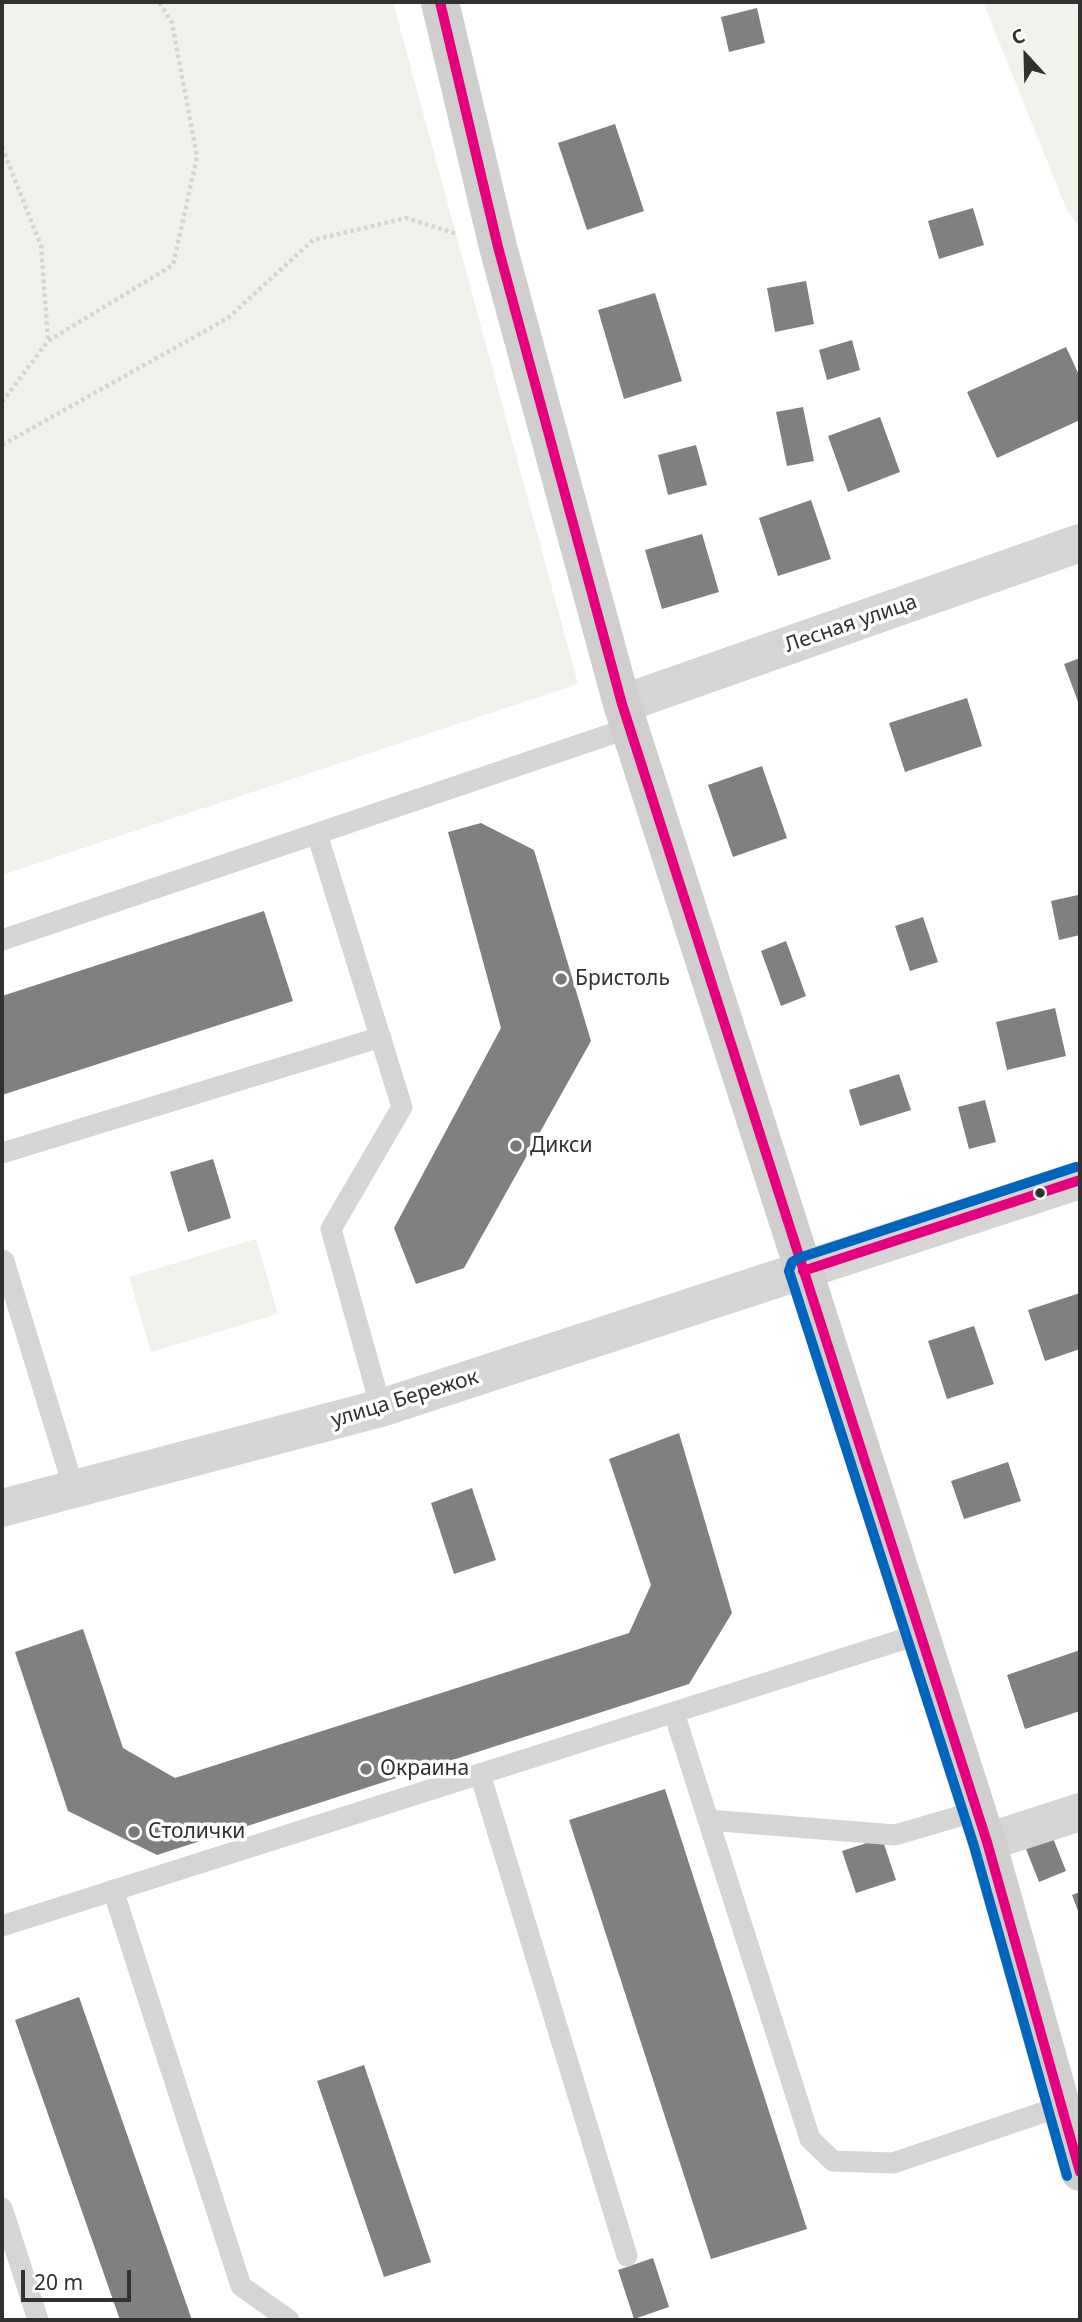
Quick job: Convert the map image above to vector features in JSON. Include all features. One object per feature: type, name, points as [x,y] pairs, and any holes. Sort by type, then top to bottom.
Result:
[{"type":"street","points":[[440,2],[498,247],[626,716],[982,1826],[1080,2172]]},
{"type":"street","name":"Лесная улица","points":[[626,716],[1080,543]]},
{"type":"street","name":"улица Бережок","points":[[2,1508],[381,1408],[1080,1180]]},
{"type":"street","points":[[982,1826],[1080,1812]]},
{"type":"lane","points":[[2,940],[317,834],[626,716]]},
{"type":"lane","points":[[317,834],[402,1107],[331,1228],[381,1408]]},
{"type":"lane","points":[[2,1153],[381,1037]]},
{"type":"lane","points":[[2,1260],[74,1489]]},
{"type":"lane","points":[[2,1926],[920,1634]]},
{"type":"lane","points":[[674,1713],[810,2139],[834,2161],[893,2163],[1062,2106]]},
{"type":"lane","points":[[480,1774],[627,2256]]},
{"type":"lane","points":[[708,1820],[895,1835],[982,1826]]},
{"type":"lane","points":[[113,1890],[242,2286],[289,2320]]},
{"type":"lane","points":[[2,2207],[38,2320]]},
{"type":"path","points":[[2,401],[48,341],[173,265],[197,157],[172,23],[159,2]]},
{"type":"path","points":[[2,147],[41,246],[48,341]]},
{"type":"path","points":[[2,445],[228,318],[313,240],[406,218],[498,247]]},
{"type":"shaded area","points":[[2,2],[393,2],[578,684],[2,875]]},
{"type":"shaded area","points":[[983,2],[1080,2],[1080,229],[1066,208]]},
{"type":"shaded area","points":[[256,1239],[278,1314],[151,1352],[129,1277]]},
{"type":"building","points":[[757,8],[765,43],[729,52],[721,17]]},
{"type":"building","points":[[615,124],[644,211],[587,230],[558,143]]},
{"type":"building","points":[[973,208],[984,245],[939,259],[928,221]]},
{"type":"building","points":[[806,281],[814,324],[775,332],[767,288]]},
{"type":"building","points":[[655,293],[682,381],[624,399],[598,310]]},
{"type":"building","points":[[852,340],[860,370],[827,380],[819,350]]},
{"type":"building","points":[[1066,347],[1080,377],[1080,420],[997,458],[967,392]]},
{"type":"building","points":[[803,407],[814,461],[787,466],[776,412]]},
{"type":"building","points":[[880,417],[900,472],[848,492],[828,436]]},
{"type":"building","points":[[696,445],[707,485],[668,495],[658,455]]},
{"type":"building","points":[[811,500],[831,559],[778,576],[759,518]]},
{"type":"building","points":[[702,534],[719,592],[662,609],[645,550]]},
{"type":"building","points":[[1080,658],[1080,707],[1064,664]]},
{"type":"building","points":[[967,698],[982,746],[905,772],[889,723]]},
{"type":"building","points":[[762,766],[787,838],[733,857],[708,785]]},
{"type":"building","points":[[481,823],[534,850],[591,1041],[464,1268],[416,1284],[394,1228],[501,1028],[448,832]]},
{"type":"building","points":[[1078,895],[1080,935],[1059,940],[1051,901]]},
{"type":"building","points":[[264,911],[293,1001],[2,1095],[2,996]]},
{"type":"building","points":[[923,917],[938,962],[910,971],[895,926]]},
{"type":"building","points":[[786,941],[806,996],[781,1006],[761,951]]},
{"type":"building","points":[[1055,1008],[1066,1056],[1007,1070],[996,1022]]},
{"type":"building","points":[[899,1074],[911,1110],[860,1126],[849,1090]]},
{"type":"building","points":[[985,1100],[996,1142],[969,1149],[958,1107]]},
{"type":"building","points":[[213,1159],[231,1218],[188,1232],[170,1172]]},
{"type":"building","points":[[1080,1293],[1080,1349],[1045,1361],[1028,1310]]},
{"type":"building","points":[[974,1326],[994,1384],[947,1399],[928,1341]]},
{"type":"building","points":[[679,1433],[732,1613],[689,1684],[157,1855],[68,1811],[15,1652],[83,1629],[123,1748],[175,1778],[629,1633],[651,1585],[609,1459]]},
{"type":"building","points":[[1008,1462],[1021,1501],[964,1519],[951,1481]]},
{"type":"building","points":[[472,1488],[496,1560],[454,1574],[431,1503]]},
{"type":"building","points":[[1080,1650],[1080,1711],[1025,1729],[1007,1675]]},
{"type":"building","points":[[665,1789],[807,2229],[711,2259],[569,1820]]},
{"type":"building","points":[[882,1838],[896,1880],[856,1893],[842,1851]]},
{"type":"building","points":[[1053,1838],[1066,1871],[1039,1882],[1026,1849]]},
{"type":"building","points":[[1080,1892],[1080,1916],[1072,1895]]},
{"type":"building","points":[[79,1997],[192,2320],[120,2320],[15,2020]]},
{"type":"building","points":[[364,2065],[431,2262],[384,2277],[317,2081]]},
{"type":"building","points":[[653,2258],[669,2307],[634,2319],[618,2270]]},
{"type":"transit line","points":[[440,2],[498,247],[622,704],[987,1842],[1080,2172]]},
{"type":"transit line","points":[[1067,2176],[974,1846],[789,1271],[792,1262],[799,1258],[1076,1167]]},
{"type":"transit line","points":[[803,1271],[1080,1180]]},
{"type":"place","name":"Бристоль","points":[[561,979]]},
{"type":"place","name":"Дикси","points":[[516,1146]]},
{"type":"place","name":"Окраина","points":[[366,1769]]},
{"type":"place","name":"Столички","points":[[134,1832]]}]
